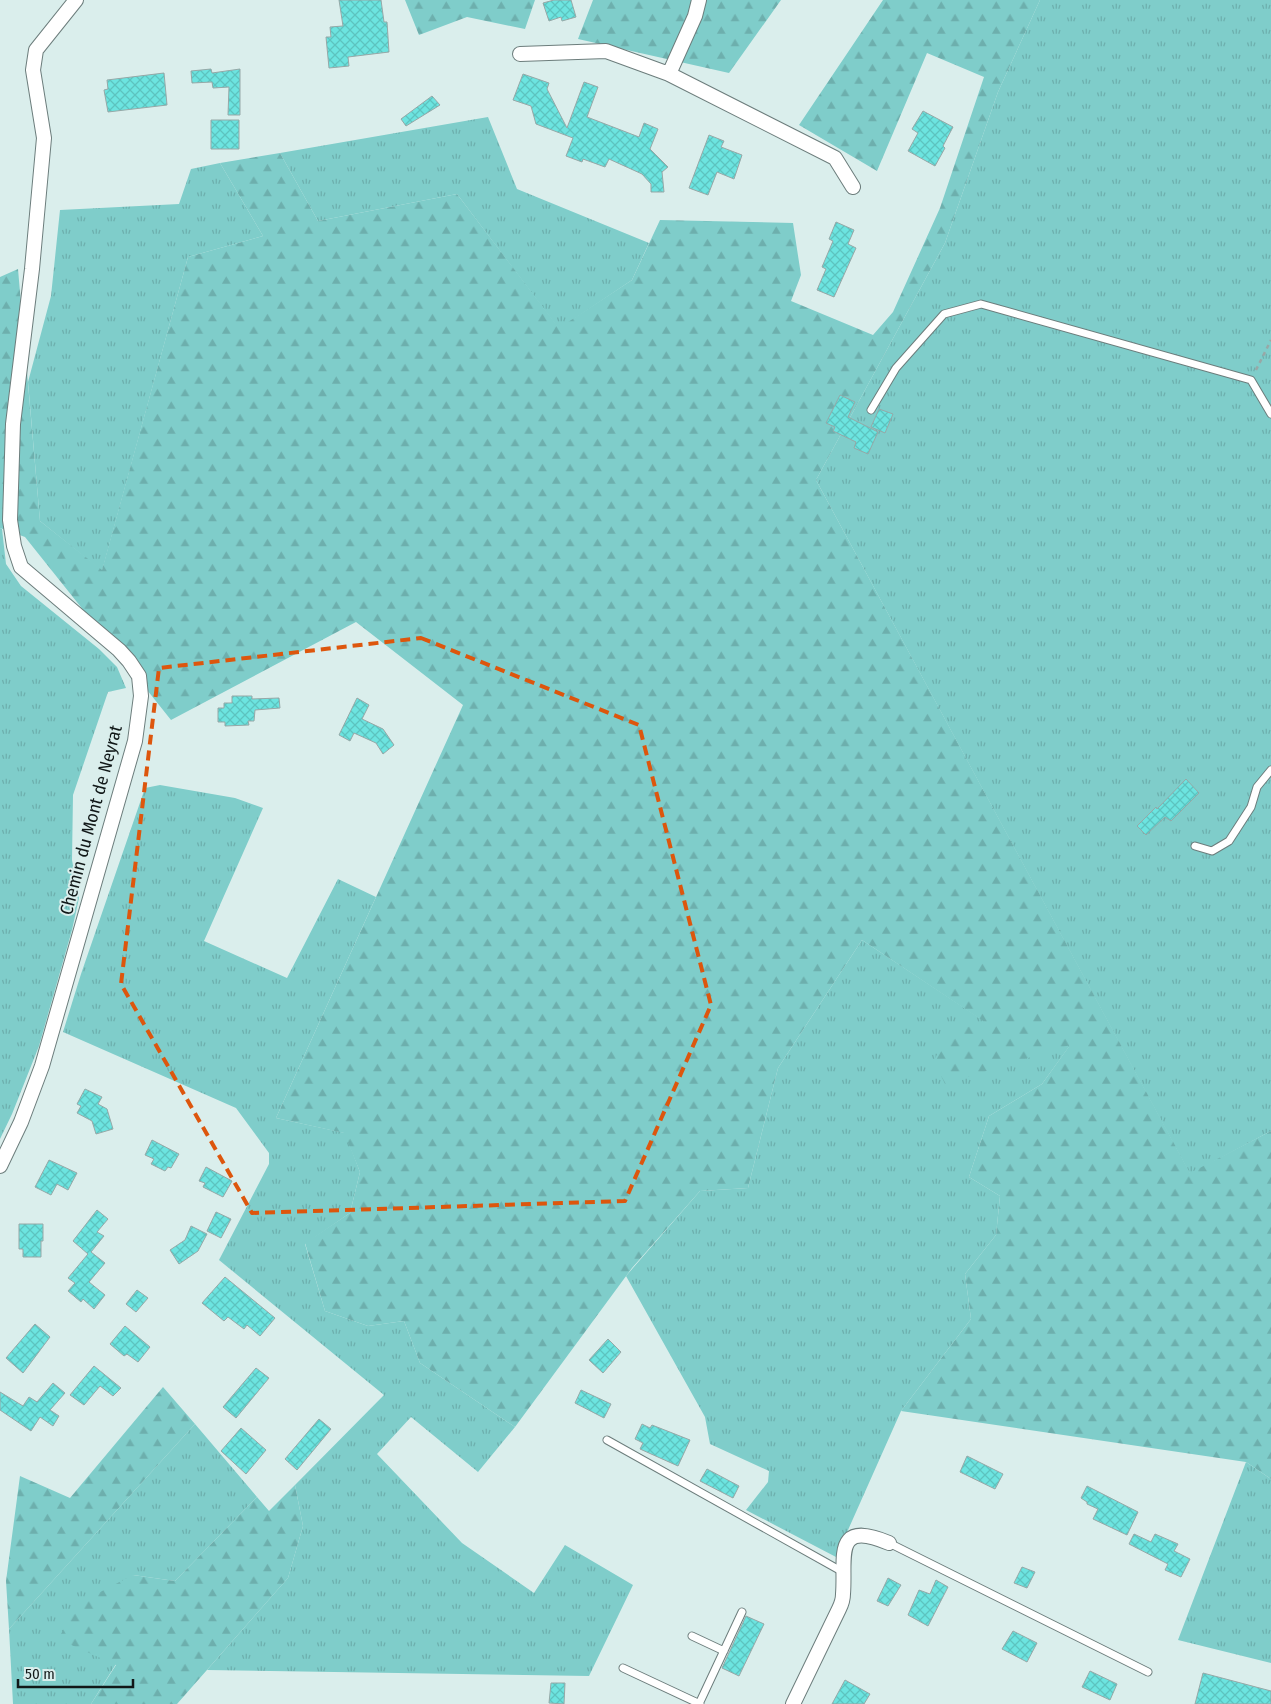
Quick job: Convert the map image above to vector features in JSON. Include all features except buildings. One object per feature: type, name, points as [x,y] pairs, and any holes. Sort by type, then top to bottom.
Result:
[{"type":"street","name":"Chemin du Mont de Neyrat","points":[[0,1166],[22,1122],[62,1001],[134,741],[140,696],[138,676],[129,661],[22,568],[14,546],[10,520],[13,424],[32,268],[44,138],[33,70],[36,50],[76,0]]},
{"type":"street","points":[[669,74],[695,16],[699,0]]},
{"type":"street","points":[[520,54],[606,52],[669,74],[835,158],[854,188]]},
{"type":"street","points":[[793,1704],[844,1596],[844,1549],[848,1542],[857,1536],[873,1536],[889,1543]]},
{"type":"lane","points":[[870,410],[896,368],[944,314],[981,304],[1251,380],[1271,414]]},
{"type":"lane","points":[[1194,846],[1212,851],[1229,841],[1251,807],[1257,787],[1271,770]]},
{"type":"lane","points":[[607,1440],[843,1572]]},
{"type":"lane","points":[[889,1543],[1148,1672]]},
{"type":"lane","points":[[623,1668],[699,1704],[742,1612]]},
{"type":"lane","points":[[692,1636],[724,1651]]},
{"type":"path","points":[[1251,380],[1271,340]]},
{"type":"highlighted area","points":[[421,638],[639,725],[711,1005],[625,1201],[252,1213],[121,984],[159,668]]},
{"type":"green space","points":[[405,0],[535,0],[525,29],[467,17],[419,35]]},
{"type":"green space","points":[[593,0],[781,0],[729,73],[578,39]]},
{"type":"green space","points":[[883,0],[1040,0],[998,92],[945,243],[816,480],[1190,1173],[1271,1131],[1271,1479],[1246,1462],[901,1411],[971,1319],[965,1274],[996,1235],[1000,1196],[969,1177],[989,1116],[1042,1084],[1070,1045],[945,1084],[934,1061],[948,1031],[986,1023],[862,940],[778,1068],[748,1188],[700,1191],[632,1268],[515,1427],[420,1363],[404,1321],[368,1326],[325,1311],[305,1243],[350,1213],[360,1172],[344,1133],[276,1118],[463,705],[356,622],[171,720],[25,537],[0,528],[0,277],[18,269],[40,521],[102,570],[188,257],[263,236],[220,163],[280,153],[318,221],[457,194],[559,328],[632,280],[660,220],[793,223],[801,275],[791,301],[873,335],[893,312],[940,208],[984,77],[927,53],[877,171],[799,125]]},
{"type":"green space","points":[[1040,0],[1271,0],[1271,1131],[1190,1174],[816,480],[945,243],[998,92]]},
{"type":"green space","points":[[488,117],[517,189],[649,243],[632,280],[559,329],[457,194],[318,221],[280,153]]},
{"type":"green space","points":[[220,163],[263,236],[188,257],[102,571],[40,521],[28,382],[51,296],[60,210],[179,204],[191,169]]},
{"type":"green space","points":[[0,528],[2,529],[6,564],[21,586],[99,649],[117,667],[126,688],[108,692],[73,795],[72,860],[79,898],[72,930],[39,1046],[0,1139]]},
{"type":"green space","points":[[160,785],[235,798],[263,808],[204,941],[287,978],[338,879],[376,897],[276,1118],[345,1133],[360,1172],[350,1213],[305,1244],[325,1311],[368,1326],[404,1321],[420,1363],[515,1427],[478,1472],[411,1417],[377,1454],[462,1543],[534,1593],[565,1545],[633,1585],[589,1676],[207,1670],[288,1578],[303,1526],[295,1485],[384,1395],[219,1260],[269,1164],[269,1153],[236,1108],[63,1032],[145,788]]},
{"type":"green space","points":[[862,940],[987,1023],[1071,1044],[1042,1084],[989,1116],[969,1177],[1000,1196],[996,1235],[965,1274],[971,1319],[901,1411],[836,1557],[746,1510],[768,1482],[769,1471],[710,1444],[705,1417],[626,1276],[700,1191],[748,1188],[778,1068]]},
{"type":"green space","points":[[163,1387],[195,1424],[9,1629],[6,1581],[20,1476],[70,1498]]},
{"type":"green space","points":[[195,1424],[257,1497],[175,1581],[133,1575],[116,1664],[91,1704],[13,1704],[9,1629]]},
{"type":"green space","points":[[1246,1462],[1271,1479],[1271,1663],[1178,1640]]},
{"type":"green space","points":[[295,1485],[303,1526],[288,1578],[177,1704],[91,1704],[116,1665],[58,1639],[79,1603],[133,1575],[175,1581],[257,1497],[269,1511]]}]
